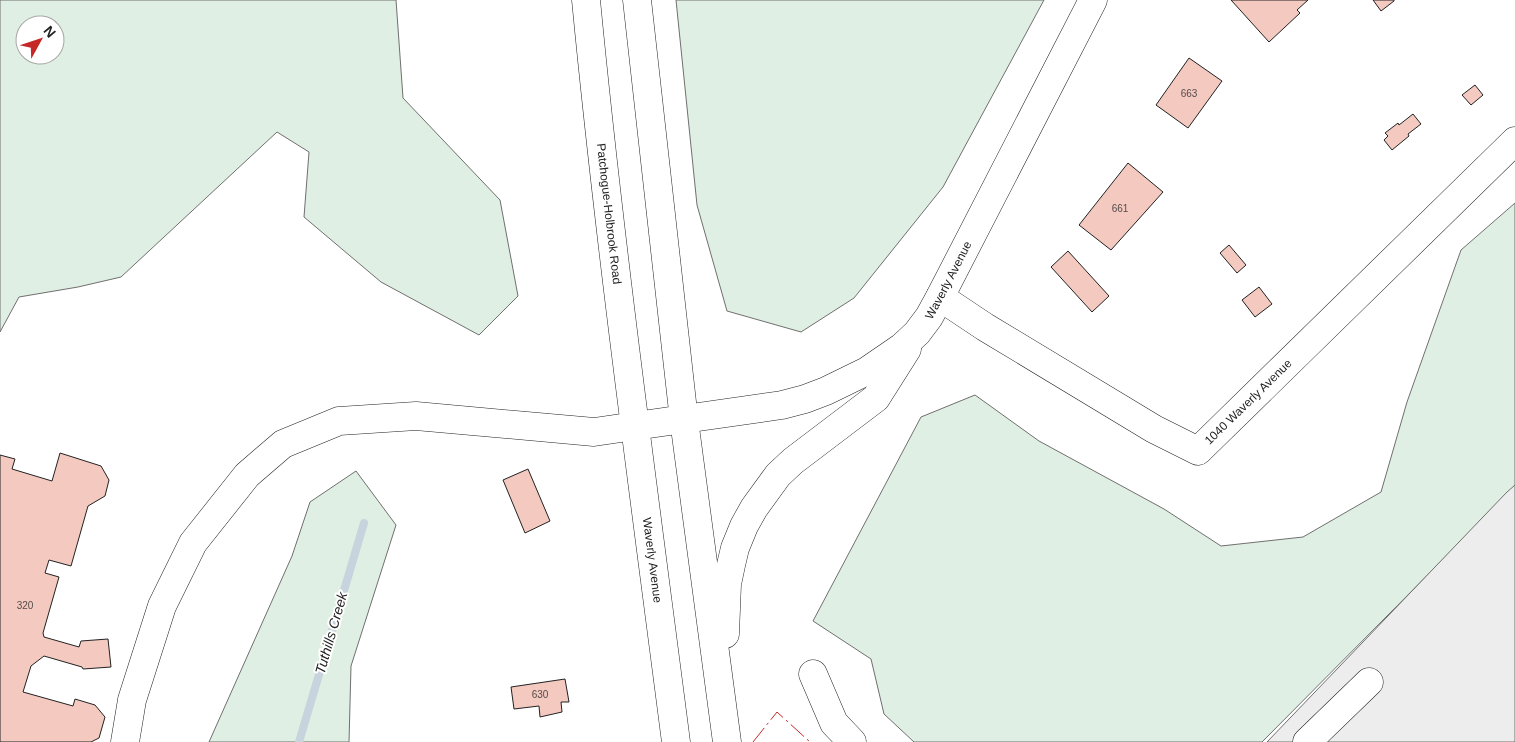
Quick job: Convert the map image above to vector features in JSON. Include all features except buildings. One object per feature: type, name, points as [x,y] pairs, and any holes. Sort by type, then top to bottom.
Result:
[{"type":"main road","name":"Patchogue-Holbrook Road","points":[[586,0],[604,171],[635,426]]},
{"type":"main road","points":[[637,0],[684,420],[727,742]]},
{"type":"main road","name":"Waverly Avenue","points":[[676,742],[635,426],[782,405],[826,392],[867,371],[917,333],[940,297],[1093,0]]},
{"type":"main road","name":"1040 Waverly Avenue","points":[[940,297],[985,327],[1154,429],[1198,451],[1515,142]]},
{"type":"main road","points":[[723,712],[727,584],[735,548],[744,526],[761,497],[783,470],[805,450],[876,398],[917,333]]},
{"type":"main road","points":[[125,742],[132,700],[162,606],[192,543],[247,475],[283,444],[339,421],[416,416],[594,432],[635,426]]},
{"type":"main road","points":[[813,674],[834,723],[852,742]]},
{"type":"main road","points":[[1307,742],[1369,682]]},
{"type":"green space","points":[[0,0],[396,0],[403,98],[500,200],[518,296],[479,335],[381,282],[304,217],[309,152],[277,132],[121,277],[78,287],[19,297],[0,332]]},
{"type":"green space","points":[[676,0],[1044,0],[943,187],[854,298],[801,332],[727,311],[697,205]]},
{"type":"green space","points":[[1515,203],[1515,487],[1262,742],[914,742],[884,714],[871,659],[813,621],[921,417],[975,395],[1039,441],[1164,509],[1221,546],[1303,537],[1381,492],[1407,402],[1461,250]]},
{"type":"green space","points":[[356,471],[396,525],[351,666],[349,742],[209,742],[292,556],[310,502]]},
{"type":"shaded area","points":[[1515,485],[1515,742],[1267,742],[1507,492]]},
{"type":"waterway","name":"Tuthills Creek","points":[[299,742],[364,523]]},
{"type":"power","points":[[753,742],[777,712],[810,742]]}]
